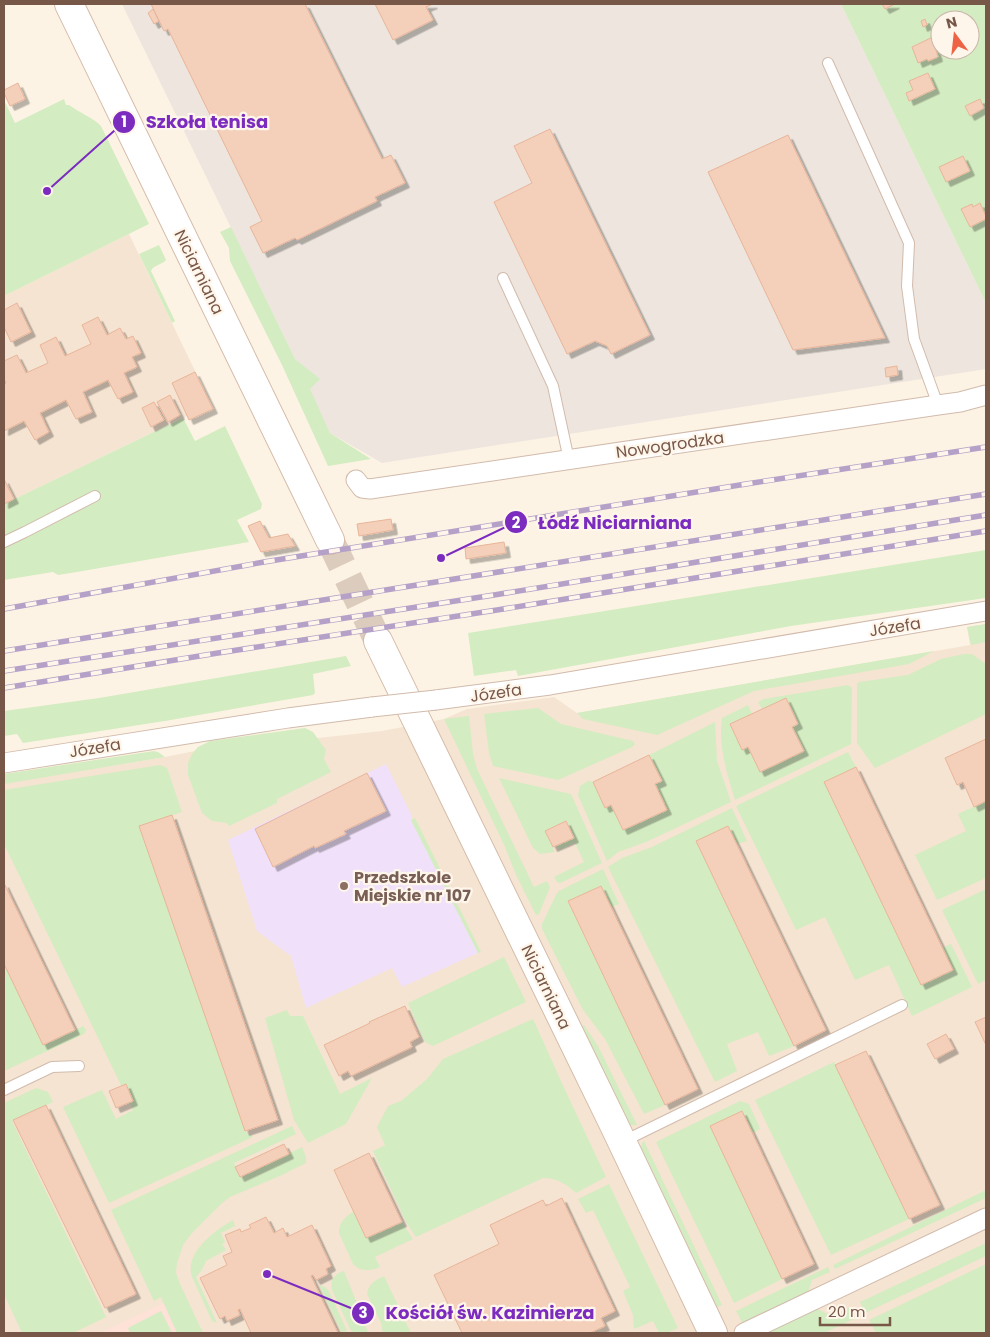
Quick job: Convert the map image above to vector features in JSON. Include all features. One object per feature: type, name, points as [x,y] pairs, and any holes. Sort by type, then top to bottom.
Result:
[{"type":"street","name":"Niciarniana","points":[[69,4],[330,540]]},
{"type":"street","name":"Nowogrodzka","points":[[356,480],[362,488],[370,489],[960,402],[986,395]]},
{"type":"street","name":"Józefa","points":[[4,763],[288,718],[550,685],[986,612]]},
{"type":"street","name":"Niciarniana","points":[[378,640],[713,1333]]},
{"type":"street","points":[[744,1333],[986,1218]]},
{"type":"lane","points":[[828,63],[909,243],[907,286],[914,339],[938,405]]},
{"type":"lane","points":[[503,278],[553,386],[569,460]]},
{"type":"lane","points":[[4,542],[95,496]]},
{"type":"lane","points":[[622,1142],[902,1005]]},
{"type":"lane","points":[[4,1090],[52,1067],[79,1066]]},
{"type":"shaded area","points":[[122,4],[841,4],[986,303],[986,369],[382,463],[330,433],[309,389],[319,379],[295,359]]},
{"type":"shaded area","points":[[129,234],[197,375],[195,372],[172,384],[187,416],[4,504],[4,296]]},
{"type":"shaded area","points":[[986,624],[986,1333],[4,1333],[4,783],[195,751],[382,731],[444,719],[467,709],[554,697],[577,713],[970,645],[967,627]]},
{"type":"shaded area","name":"Przedszkole Miejskie nr 107","points":[[386,764],[412,816],[411,820],[478,953],[402,987],[392,968],[306,1008],[291,956],[257,931],[228,840]]},
{"type":"shaded area","points":[[164,1303],[178,1333],[100,1333]]},
{"type":"green space","points":[[841,4],[986,4],[986,303]]},
{"type":"green space","points":[[64,99],[66,105],[94,120],[101,126],[149,224],[4,296],[4,100],[15,123]]},
{"type":"green space","points":[[231,227],[295,359],[320,379],[310,389],[330,433],[371,459],[328,466],[282,365],[230,261],[229,248],[220,232]]},
{"type":"green space","points":[[159,245],[166,260],[151,271],[175,321],[172,323],[139,254]]},
{"type":"green space","points":[[183,418],[195,441],[225,426],[262,504],[261,509],[237,520],[249,542],[58,575],[53,572],[4,580],[4,504]]},
{"type":"green space","points":[[986,550],[986,598],[791,626],[518,676],[516,670],[474,676],[468,633]]},
{"type":"green space","points":[[986,624],[986,642],[971,645],[967,627]]},
{"type":"green space","points":[[934,651],[909,664],[754,691],[657,735],[583,719],[577,713]]},
{"type":"green space","points":[[972,654],[986,664],[986,714],[875,768],[857,743],[857,684],[859,682],[908,675],[941,659]]},
{"type":"green space","points":[[346,656],[351,666],[313,674],[315,693],[313,695],[23,743],[17,734],[4,736],[4,711],[99,698]]},
{"type":"green space","points":[[848,685],[852,688],[851,744],[735,800],[722,749],[722,718],[748,705],[752,714],[730,724],[742,750],[748,747],[760,772],[803,751],[792,727],[798,724],[786,698],[762,709],[758,702],[764,699]]},
{"type":"green space","points":[[538,708],[561,724],[633,741],[635,744],[558,780],[493,766],[489,753],[484,714]]},
{"type":"green space","points":[[469,716],[473,754],[477,769],[534,887],[547,881],[550,887],[539,914],[536,915],[516,875],[505,847],[444,719]]},
{"type":"green space","points":[[715,722],[717,761],[731,802],[646,842],[618,852],[607,861],[578,795],[580,786],[588,781],[593,782],[605,808],[611,805],[623,830],[666,810],[655,784],[661,781],[649,755]]},
{"type":"green space","points":[[305,728],[313,732],[326,750],[324,759],[331,772],[277,799],[277,803],[229,826],[227,823],[212,821],[202,813],[188,775],[188,763],[198,747],[210,741]]},
{"type":"green space","points":[[154,751],[165,757],[4,784],[4,774]]},
{"type":"green space","points":[[848,752],[856,767],[825,782],[921,985],[953,970],[942,948],[951,944],[972,987],[912,1016],[889,965],[855,980],[825,917],[796,930],[736,806]]},
{"type":"green space","points":[[160,765],[167,768],[182,812],[140,826],[245,1131],[253,1137],[109,1203],[63,1107],[102,1090],[116,1119],[133,1110],[4,844],[4,790]]},
{"type":"green space","points":[[499,778],[571,794],[602,863],[560,883],[557,882],[554,877],[584,862],[575,843],[559,850],[557,845],[573,838],[566,821],[545,831],[555,852],[540,854],[533,848]]},
{"type":"green space","points":[[986,801],[986,878],[937,900],[915,855],[966,831],[958,814]]},
{"type":"green space","points":[[732,808],[747,841],[737,844],[728,826],[696,841],[794,1046],[769,1056],[758,1032],[727,1044],[737,1071],[715,1082],[608,867],[622,858],[652,847]]},
{"type":"green space","points":[[415,818],[481,952],[478,953],[411,820]]},
{"type":"green space","points":[[603,869],[619,904],[611,907],[600,886],[568,902],[665,1105],[644,1114],[605,1039],[583,1010],[542,929],[542,924],[559,891]]},
{"type":"green space","points":[[986,889],[986,980],[978,984],[942,910]]},
{"type":"green space","points":[[504,957],[526,1002],[433,1046],[425,1042],[408,1003]]},
{"type":"green space","points":[[4,964],[43,1045],[83,1026],[86,1030],[84,1034],[4,1071]]},
{"type":"green space","points":[[287,1010],[290,1016],[303,1016],[340,1094],[372,1078],[346,1124],[308,1143],[294,1120],[265,1018]]},
{"type":"green space","points":[[533,1019],[606,1177],[576,1193],[561,1182],[543,1178],[416,1237],[406,1222],[373,1151],[385,1145],[377,1127],[388,1106],[401,1101],[427,1079],[443,1059]]},
{"type":"green space","points":[[584,1025],[598,1046],[637,1125],[630,1125],[625,1120],[582,1026]]},
{"type":"green space","points":[[834,1062],[909,1219],[831,1255],[755,1100]]},
{"type":"green space","points":[[36,1088],[48,1092],[53,1102],[12,1121],[106,1317],[73,1333],[22,1333],[4,1294],[4,1103]]},
{"type":"green space","points":[[740,1101],[749,1104],[760,1129],[752,1133],[710,1126],[782,1279],[734,1303],[656,1142]]},
{"type":"green space","points":[[292,1126],[296,1134],[234,1163],[241,1177],[302,1147],[306,1163],[230,1197],[192,1233],[183,1245],[176,1273],[203,1333],[177,1333],[161,1297],[154,1301],[111,1210]]},
{"type":"green space","points":[[644,1141],[722,1305],[715,1308],[641,1149]]},
{"type":"green space","points":[[609,1184],[678,1328],[676,1329],[659,1333],[653,1321],[634,1329],[633,1315],[623,1291],[630,1287],[593,1210],[586,1213],[578,1199]]},
{"type":"green space","points":[[986,1190],[986,1198],[835,1269],[833,1265]]},
{"type":"green space","points":[[354,1211],[366,1238],[402,1222],[413,1239],[375,1257],[380,1267],[362,1270],[353,1264],[339,1233],[343,1220]]},
{"type":"green space","points":[[233,1220],[235,1226],[221,1233],[225,1242],[222,1244],[226,1250],[206,1261],[196,1277],[217,1323],[212,1321],[192,1277],[192,1260],[202,1244],[217,1230]]},
{"type":"green space","points":[[986,1243],[986,1256],[865,1313],[860,1302]]},
{"type":"green space","points":[[986,1264],[986,1333],[876,1333],[869,1320]]},
{"type":"green space","points":[[828,1267],[830,1272],[812,1280],[808,1293],[743,1324],[736,1311]]},
{"type":"green space","points":[[344,1271],[368,1333],[352,1333],[332,1290],[333,1278]]},
{"type":"green space","points":[[384,1276],[411,1333],[383,1333],[381,1323],[367,1294],[371,1285]]},
{"type":"green space","points":[[319,1285],[329,1291],[347,1331],[342,1333]]},
{"type":"green space","points":[[850,1307],[856,1318],[824,1333],[764,1333],[816,1308],[831,1316]]},
{"type":"green space","points":[[161,1311],[172,1333],[130,1333],[128,1328]]},
{"type":"building","points":[[151,4],[305,4],[382,159],[391,155],[405,183],[375,197],[377,201],[297,240],[295,238],[263,253],[250,227],[262,221],[168,29],[164,31]]},
{"type":"building","points":[[375,4],[433,4],[426,7],[433,20],[393,40]]},
{"type":"building","points":[[882,4],[895,4],[885,9]]},
{"type":"building","points":[[153,9],[159,21],[154,24],[148,13]]},
{"type":"building","points":[[925,19],[927,25],[923,27],[921,21]]},
{"type":"building","points":[[930,38],[930,60],[928,61],[927,59],[918,63],[912,47]]},
{"type":"building","points":[[928,73],[935,89],[909,101],[906,93],[913,90],[909,81]]},
{"type":"building","points":[[18,83],[25,99],[10,106],[4,90]]},
{"type":"building","points":[[980,99],[984,108],[970,116],[965,106]]},
{"type":"building","points":[[550,129],[650,335],[611,354],[607,346],[595,341],[567,354],[494,202],[532,183],[514,146]]},
{"type":"building","points":[[788,135],[885,338],[793,350],[708,172]]},
{"type":"building","points":[[963,156],[970,171],[946,182],[939,167]]},
{"type":"building","points":[[980,203],[986,219],[970,227],[961,209],[972,204],[973,207]]},
{"type":"building","points":[[17,303],[31,332],[11,342],[4,327],[4,310]]},
{"type":"building","points":[[98,317],[107,335],[120,328],[126,339],[133,336],[141,353],[132,357],[137,367],[124,373],[133,392],[118,399],[108,380],[83,392],[92,412],[76,419],[66,400],[40,413],[49,432],[35,440],[24,421],[4,431],[4,384],[6,383],[4,379],[4,361],[17,355],[26,373],[48,363],[40,345],[56,337],[65,356],[91,344],[82,325]]},
{"type":"building","points":[[897,366],[898,375],[886,377],[885,368]]},
{"type":"building","points":[[195,372],[213,409],[189,420],[172,383]]},
{"type":"building","points":[[170,395],[180,415],[168,422],[157,402]]},
{"type":"building","points":[[154,402],[164,420],[151,427],[142,408]]},
{"type":"building","points":[[4,479],[14,499],[4,504]]},
{"type":"building","points":[[391,519],[393,530],[359,536],[357,524]]},
{"type":"building","points":[[260,521],[269,538],[288,534],[295,546],[261,552],[248,526]]},
{"type":"building","points":[[504,542],[506,553],[466,559],[465,548]]},
{"type":"building","points":[[786,698],[798,724],[792,727],[804,751],[760,772],[748,747],[742,750],[730,724]]},
{"type":"building","points":[[986,739],[986,801],[974,807],[963,782],[957,785],[945,758]]},
{"type":"building","points":[[649,755],[662,781],[655,784],[667,810],[623,830],[611,805],[605,808],[593,782]]},
{"type":"building","points":[[856,767],[953,970],[921,985],[824,782]]},
{"type":"building","points":[[367,773],[386,811],[344,831],[346,834],[315,848],[314,846],[273,867],[255,829]]},
{"type":"building","points":[[172,815],[278,1120],[245,1131],[139,826]]},
{"type":"building","points":[[566,821],[574,838],[553,847],[545,831]]},
{"type":"building","points":[[728,826],[826,1030],[794,1046],[696,841]]},
{"type":"building","points":[[4,883],[75,1030],[43,1045],[4,964]]},
{"type":"building","points":[[601,886],[698,1089],[665,1105],[568,901]]},
{"type":"building","points":[[405,1006],[419,1037],[410,1042],[412,1047],[351,1076],[348,1071],[339,1076],[324,1045]]},
{"type":"building","points":[[986,1017],[986,1045],[975,1022]]},
{"type":"building","points":[[946,1034],[954,1049],[935,1059],[927,1044]]},
{"type":"building","points":[[866,1051],[940,1205],[909,1219],[835,1065]]},
{"type":"building","points":[[126,1084],[133,1101],[116,1108],[109,1091]]},
{"type":"building","points":[[46,1105],[136,1294],[105,1308],[13,1120]]},
{"type":"building","points":[[742,1111],[814,1264],[782,1279],[710,1126]]},
{"type":"building","points":[[284,1144],[289,1154],[240,1177],[235,1167]]},
{"type":"building","points":[[369,1153],[402,1222],[366,1238],[334,1170]]},
{"type":"building","points":[[562,1198],[615,1311],[601,1318],[605,1326],[590,1333],[462,1333],[434,1275],[499,1244],[490,1225],[543,1200],[546,1206]]},
{"type":"building","points":[[266,1217],[274,1233],[283,1228],[287,1237],[312,1225],[331,1266],[326,1269],[328,1274],[316,1280],[313,1275],[311,1276],[338,1333],[251,1333],[240,1309],[238,1310],[240,1315],[227,1321],[225,1316],[220,1319],[200,1278],[227,1265],[223,1256],[232,1252],[225,1235],[240,1229],[241,1232],[251,1228],[249,1225]]},
{"type":"tunnel","points":[[330,540],[378,641]]},
{"type":"railway","points":[[4,609],[264,562],[986,447]]},
{"type":"railway","points":[[4,651],[986,494]]},
{"type":"railway","points":[[4,671],[494,595],[986,515]]},
{"type":"railway","points":[[4,688],[986,531]]},
{"type":"place","name":"Szkoła tenisa","points":[[47,191]]},
{"type":"place","name":"Łódź Niciarniana","points":[[441,558]]},
{"type":"place","name":"Przedszkole Miejskie nr 107","points":[[344,886]]},
{"type":"place","name":"Kościół św. Kazimierza","points":[[267,1274]]}]
